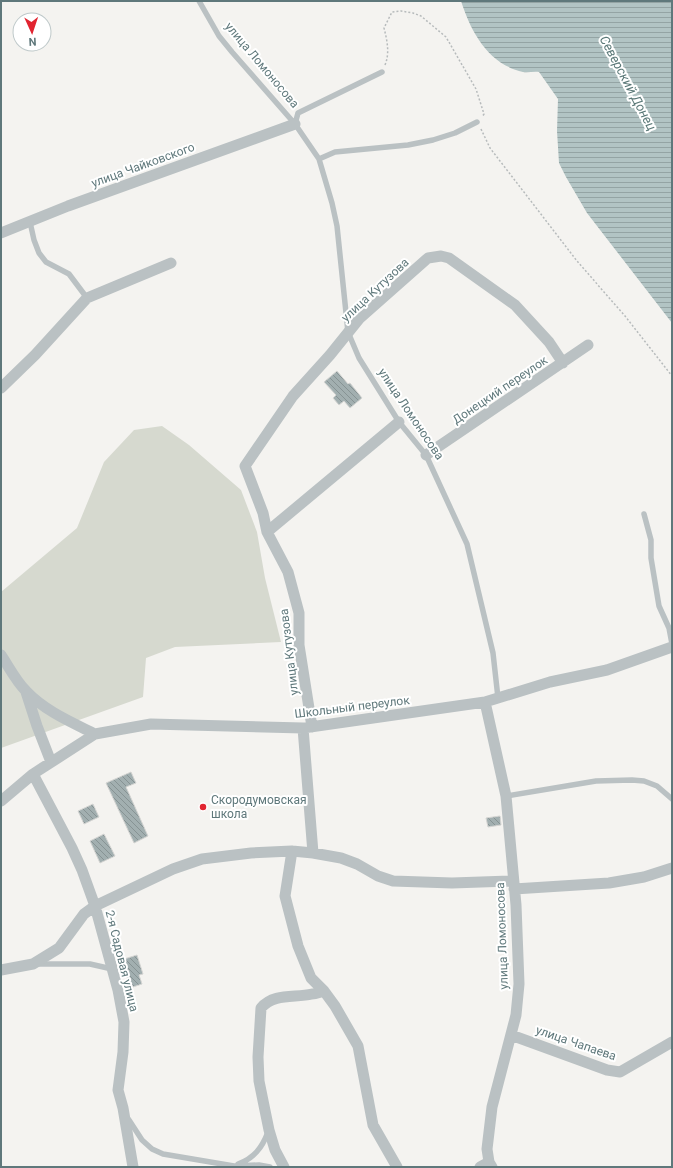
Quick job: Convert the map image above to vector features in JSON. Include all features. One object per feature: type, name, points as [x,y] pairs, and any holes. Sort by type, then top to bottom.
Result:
[{"type":"street","name":"улица Чайковского","points":[[1,233],[68,206],[295,124]]},
{"type":"street","name":"улица Кутузова","points":[[313,852],[307,728],[299,644],[299,613],[288,572],[268,532],[263,513],[245,466],[293,396],[359,319],[428,258],[440,256],[449,258],[515,305],[549,342],[563,363]]},
{"type":"street","points":[[1,388],[36,355],[87,298],[171,263]]},
{"type":"street","name":"Донецкий переулок","points":[[426,455],[588,345]]},
{"type":"street","points":[[268,532],[399,422]]},
{"type":"street","name":"Школьный переулок","points":[[1,801],[33,774],[95,734],[151,724],[307,728],[485,702],[550,682],[607,670],[672,645]]},
{"type":"street","points":[[1,655],[26,691],[40,703],[62,718],[95,734]]},
{"type":"street","points":[[26,691],[37,726],[51,762]]},
{"type":"street","name":"улица Ломоносова","points":[[485,702],[506,796],[516,904],[519,984],[516,1015],[512,1035],[492,1107],[487,1149],[487,1165]]},
{"type":"street","name":"2-я Садовая улица","points":[[33,774],[82,870],[95,906],[118,990],[124,1022],[123,1052],[118,1090],[123,1108],[133,1167]]},
{"type":"street","points":[[292,851],[285,896],[298,946],[311,978],[324,991],[335,1006],[358,1046],[373,1125],[397,1167]]},
{"type":"street","points":[[1,970],[33,964],[59,948],[84,914],[95,906],[173,869],[202,860],[251,853],[292,851],[313,852],[341,858],[378,876],[393,881],[514,885],[609,883],[644,877],[672,868]]},
{"type":"street","points":[[284,1167],[274,1150],[259,1081],[258,1063],[260,1008],[265,1003],[277,998],[324,991]]},
{"type":"street","name":"улица Чапаева","points":[[512,1035],[607,1070],[620,1072],[672,1042]]},
{"type":"lane","name":"улица Ломоносова","points":[[199,1],[219,36],[295,124],[319,159],[337,226],[348,332],[359,358],[399,422],[426,455],[467,544],[493,653],[498,698]]},
{"type":"lane","name":"улица Ломоносова","points":[[295,124],[298,113],[382,72]]},
{"type":"lane","points":[[319,159],[335,152],[408,145],[433,140],[455,133],[477,122]]},
{"type":"lane","points":[[30,222],[39,253],[46,262],[69,274],[87,298]]},
{"type":"lane","name":"Школьный переулок","points":[[644,514],[651,540],[651,558],[659,606],[669,628],[672,645]]},
{"type":"lane","points":[[506,796],[596,781],[632,780],[644,781],[657,786],[672,799]]},
{"type":"lane","points":[[33,964],[90,964],[112,969]]},
{"type":"lane","points":[[123,1108],[131,1125],[142,1140],[163,1154],[234,1166],[259,1165],[270,1167]]},
{"type":"lane","points":[[234,1166],[246,1161],[263,1145],[269,1130]]},
{"type":"path","points":[[382,72],[388,59],[387,39],[384,28],[392,12],[401,11],[421,16],[446,37],[476,89],[484,114],[477,122],[490,148],[577,260],[626,316],[672,376]]},
{"type":"shaded area","points":[[162,426],[189,445],[241,490],[257,532],[265,578],[281,642],[175,647],[146,658],[143,697],[1,748],[1,592],[77,528],[104,462],[134,430]]},
{"type":"water","name":"Северский Донец","points":[[461,1],[672,1],[672,323],[587,213],[566,177],[559,163],[557,131],[558,99],[539,72],[523,72],[511,68],[500,62],[491,54],[476,35]]},
{"type":"building","points":[[337,371],[348,384],[350,383],[362,398],[350,408],[344,401],[339,405],[333,398],[336,395],[324,382]]},
{"type":"building","points":[[131,772],[136,783],[126,787],[148,836],[134,843],[106,783]]},
{"type":"building","points":[[93,804],[99,817],[84,824],[78,811]]},
{"type":"building","points":[[500,816],[501,825],[488,827],[486,818]]},
{"type":"building","points":[[104,834],[115,856],[100,863],[90,841]]},
{"type":"building","points":[[137,955],[143,974],[139,975],[142,984],[130,988],[121,960]]},
{"type":"place","name":"Скородумовская школа","points":[[203,807]]}]
